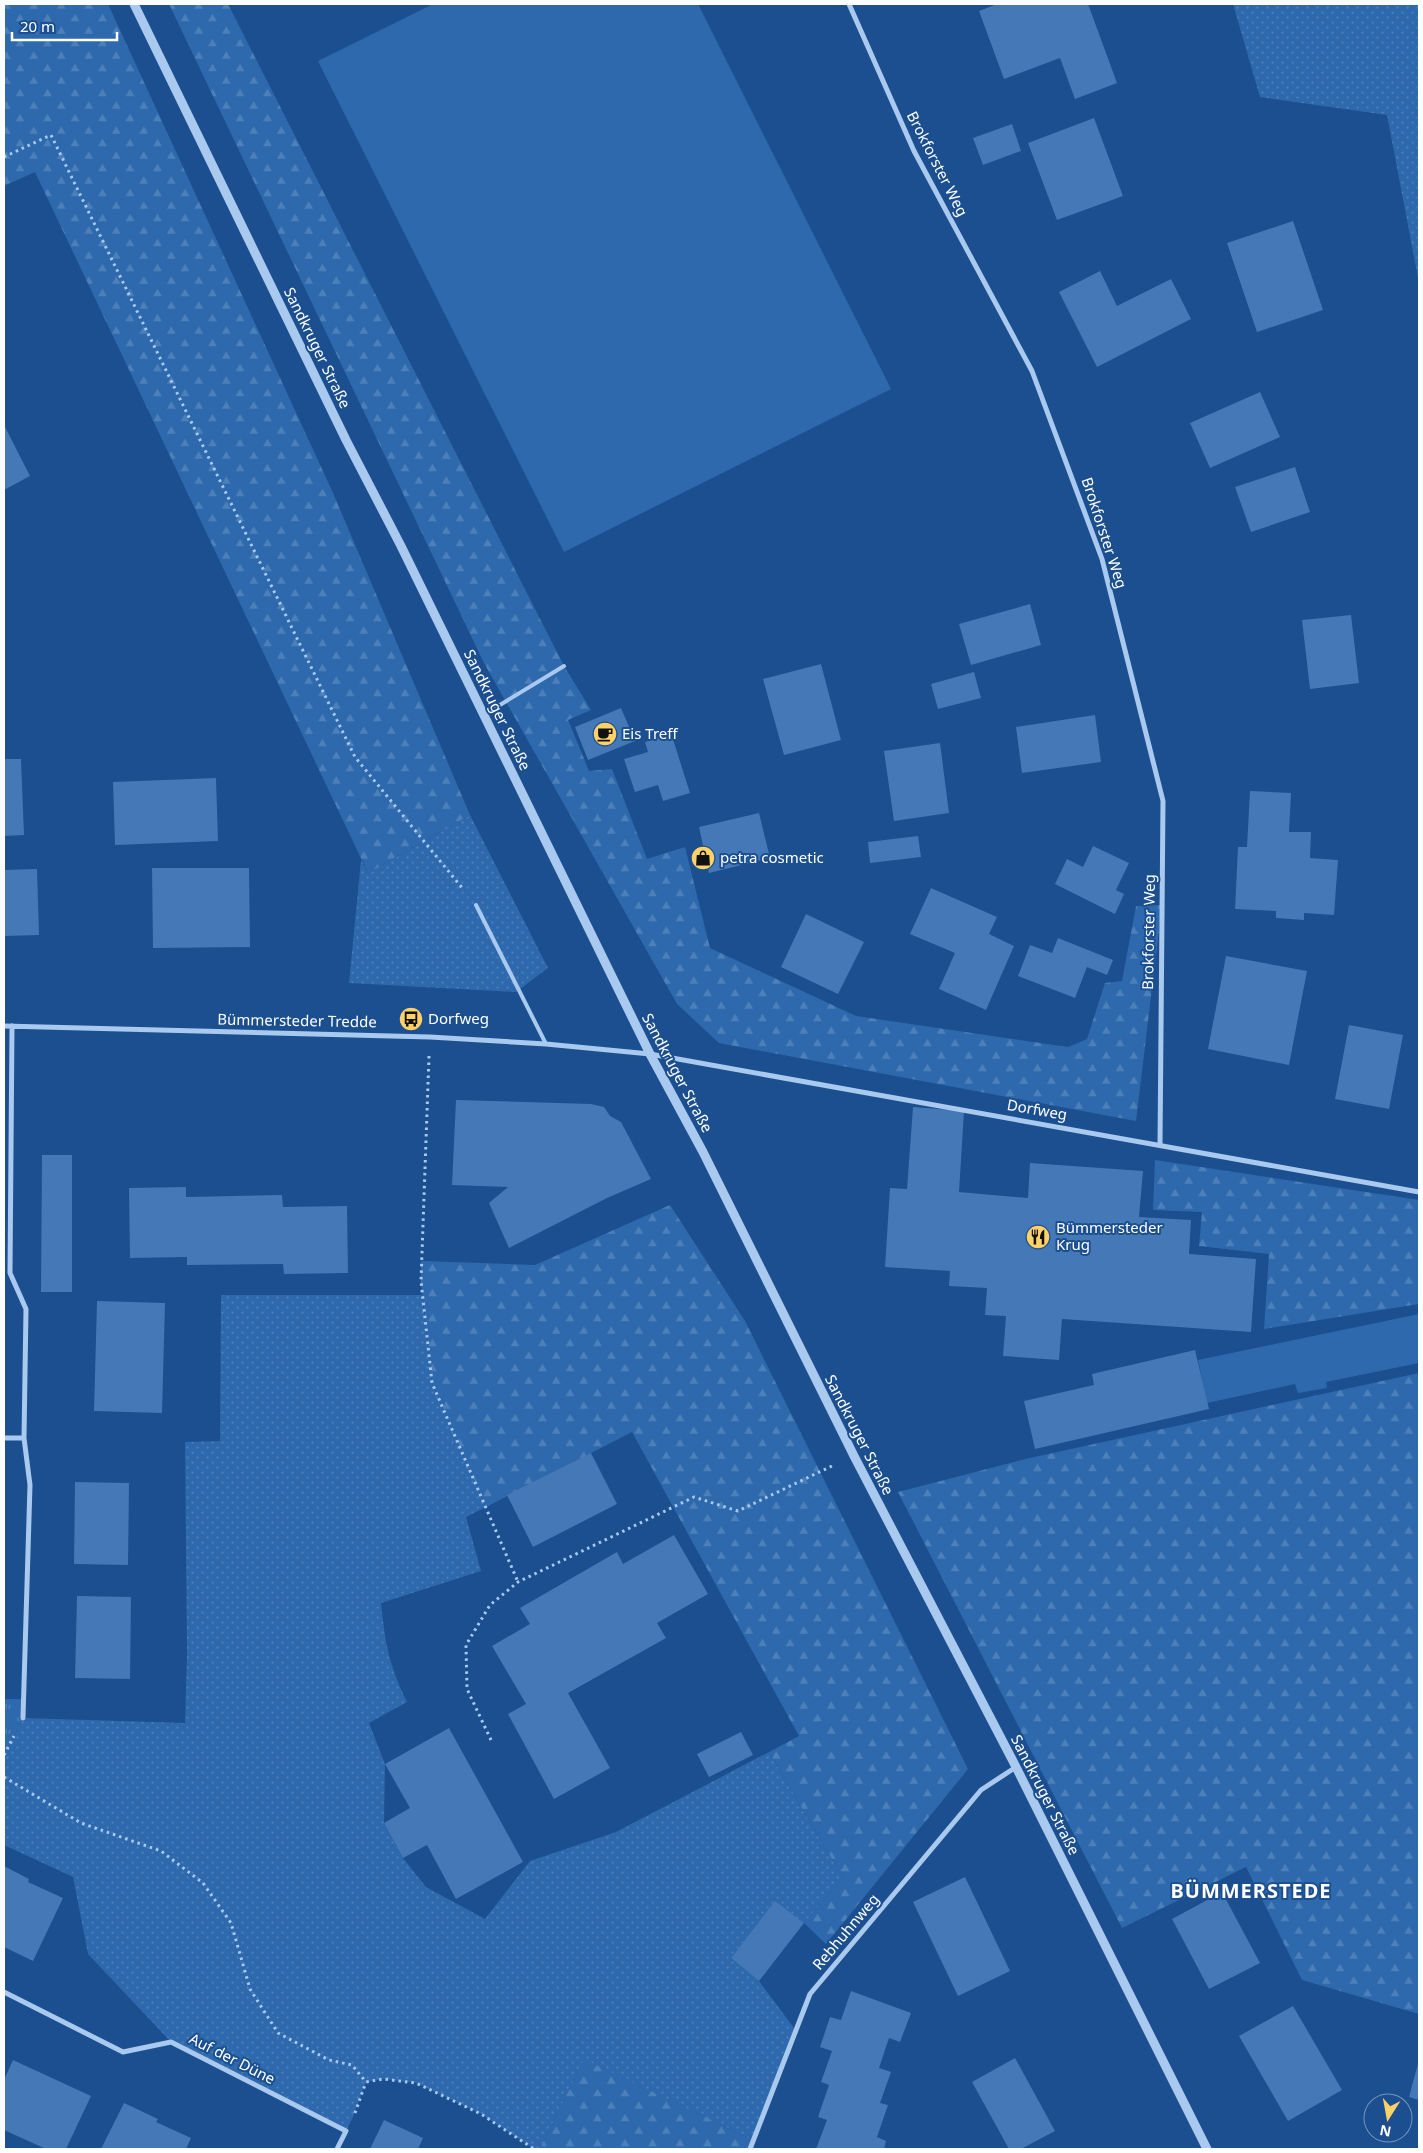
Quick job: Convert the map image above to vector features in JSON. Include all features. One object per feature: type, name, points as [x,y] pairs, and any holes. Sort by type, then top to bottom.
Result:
[{"type":"street","name":"Sandkruger Straße","points":[[134,4],[346,440],[402,546],[483,716],[650,1054],[704,1152],[854,1456],[1016,1767],[1206,2149]]},
{"type":"street","name":"Brokforster Weg","points":[[849,4],[914,151],[1032,372],[1102,559],[1163,800],[1160,1145]]},
{"type":"street","name":"Bümmersteder Tredde","points":[[4,1026],[430,1037],[546,1044],[650,1054]]},
{"type":"street","points":[[12,1026],[10,1273],[26,1309],[24,1438],[30,1485],[23,1718]]},
{"type":"street","name":"Dorfweg","points":[[650,1054],[1419,1192]]},
{"type":"street","points":[[4,1438],[24,1438]]},
{"type":"street","name":"Rebhuhnweg","points":[[750,2149],[810,1994],[980,1790],[1016,1767]]},
{"type":"street","name":"Auf der Düne","points":[[4,1992],[123,2052],[171,2042],[346,2132]]},
{"type":"street","points":[[337,2149],[346,2132]]},
{"type":"lane","points":[[483,716],[564,666]]},
{"type":"lane","points":[[476,905],[546,1044]]},
{"type":"path","points":[[4,157],[51,135],[355,757],[476,905]]},
{"type":"path","points":[[430,1037],[421,1281],[432,1383],[518,1582]]},
{"type":"path","points":[[491,1740],[467,1689],[466,1645],[490,1605],[518,1582],[694,1497],[738,1511],[854,1456]]},
{"type":"path","points":[[4,1777],[81,1823],[161,1851],[203,1883],[230,1923],[250,1989],[278,2033],[328,2060],[352,2065],[366,2082]]},
{"type":"path","points":[[366,2082],[383,2079],[416,2083],[481,2114],[534,2149]]},
{"type":"path","points":[[346,2132],[366,2082]]},
{"type":"green space","points":[[4,4],[108,4],[333,493],[470,815],[368,873],[35,172],[4,186]]},
{"type":"green space","points":[[169,4],[228,4],[564,666],[591,710],[568,720],[589,771],[612,769],[647,859],[685,847],[710,948],[856,1016],[1068,1047],[1087,1039],[1105,983],[1122,981],[1136,906],[1162,905],[1136,1121],[719,1043],[677,1004],[484,663]]},
{"type":"green space","points":[[433,4],[698,4],[891,389],[564,552],[318,61]]},
{"type":"green space","points":[[1233,4],[1419,4],[1419,283],[1387,115],[1260,97]]},
{"type":"green space","points":[[470,815],[548,968],[516,992],[349,983],[361,860],[368,873]]},
{"type":"green space","points":[[1155,1160],[1419,1200],[1419,1304],[1264,1329],[1269,1254],[1199,1246],[1202,1212],[1153,1210]]},
{"type":"green space","points":[[670,1205],[745,1321],[968,1769],[826,1944],[804,1923],[843,1878],[769,1752],[799,1736],[632,1432],[486,1507],[432,1383],[421,1281],[421,1261],[535,1265]]},
{"type":"green space","points":[[221,1295],[422,1295],[432,1383],[486,1507],[466,1517],[481,1571],[381,1603],[389,1654],[396,1677],[407,1702],[369,1723],[385,1764],[384,1823],[403,1858],[426,1887],[485,1919],[530,1861],[616,1832],[769,1752],[843,1878],[804,1923],[775,1902],[731,1958],[759,1981],[794,2028],[753,2140],[584,2060],[540,2149],[534,2149],[481,2114],[416,2083],[383,2079],[366,2082],[346,2131],[171,2042],[88,1954],[73,1877],[4,1845],[4,1755],[23,1718],[185,1723],[187,1653],[185,1442],[220,1441]]},
{"type":"green space","points":[[1419,1314],[1419,1363],[1326,1382],[1327,1388],[1298,1393],[1295,1384],[1207,1403],[1198,1360]]},
{"type":"green space","points":[[1419,1373],[1419,2014],[1302,1980],[1246,1867],[1122,1928],[898,1492],[1030,1458]]},
{"type":"green space","points":[[4,1699],[24,1699],[23,1718],[4,1755]]},
{"type":"green space","points":[[584,2059],[753,2140],[749,2149],[540,2149]]},
{"type":"building","points":[[997,4],[1088,4],[1117,83],[1075,99],[1060,58],[1004,79],[979,11]]},
{"type":"building","points":[[1094,118],[1123,196],[1057,220],[1028,143]]},
{"type":"building","points":[[1012,124],[1021,151],[983,165],[973,138]]},
{"type":"building","points":[[1293,221],[1323,310],[1257,332],[1227,243]]},
{"type":"building","points":[[1100,271],[1117,306],[1171,279],[1191,319],[1097,367],[1059,292]]},
{"type":"building","points":[[1260,392],[1280,437],[1210,468],[1190,423]]},
{"type":"building","points":[[4,425],[30,476],[4,490]]},
{"type":"building","points":[[1295,467],[1310,512],[1251,532],[1235,487]]},
{"type":"building","points":[[1030,604],[1041,645],[971,665],[959,624]]},
{"type":"building","points":[[1351,615],[1359,683],[1310,689],[1302,620]]},
{"type":"building","points":[[821,664],[841,740],[784,755],[763,679]]},
{"type":"building","points":[[974,672],[981,698],[938,709],[931,684]]},
{"type":"building","name":"Eis Treff","points":[[621,708],[635,741],[588,760],[575,727]]},
{"type":"building","points":[[1095,715],[1101,762],[1022,773],[1016,727]]},
{"type":"building","points":[[671,733],[690,793],[663,801],[658,785],[635,792],[624,759],[648,752],[645,742]]},
{"type":"building","points":[[940,743],[949,813],[894,821],[884,751]]},
{"type":"building","points":[[4,759],[21,759],[24,835],[4,836]]},
{"type":"building","points":[[216,778],[218,841],[115,845],[113,782]]},
{"type":"building","points":[[1250,791],[1291,793],[1289,832],[1311,832],[1310,858],[1338,860],[1334,915],[1304,913],[1304,920],[1276,918],[1276,911],[1235,909],[1238,847],[1247,847]]},
{"type":"building","points":[[759,813],[770,858],[709,873],[699,827]]},
{"type":"building","points":[[918,836],[921,857],[870,863],[868,842]]},
{"type":"building","points":[[1093,846],[1129,863],[1116,890],[1124,894],[1115,914],[1055,884],[1067,859],[1083,867]]},
{"type":"building","points":[[152,868],[249,868],[250,947],[153,948]]},
{"type":"building","points":[[37,869],[39,935],[4,936],[4,870]]},
{"type":"building","points":[[931,888],[997,917],[989,934],[1014,946],[986,1010],[939,989],[955,953],[910,934]]},
{"type":"building","points":[[806,914],[864,942],[838,994],[781,967]]},
{"type":"building","points":[[1058,938],[1113,960],[1107,975],[1087,967],[1075,998],[1018,976],[1030,945],[1052,953]]},
{"type":"building","points":[[1226,956],[1307,971],[1289,1065],[1208,1049]]},
{"type":"building","points":[[1349,1025],[1403,1035],[1389,1109],[1335,1099]]},
{"type":"building","points":[[456,1100],[591,1104],[604,1107],[610,1116],[621,1122],[651,1179],[607,1198],[509,1248],[489,1203],[508,1187],[452,1185]]},
{"type":"building","name":"Bümmersteder Krug","points":[[913,1107],[964,1111],[959,1192],[1028,1198],[1030,1163],[1143,1171],[1139,1217],[1191,1220],[1189,1254],[1256,1259],[1251,1332],[1062,1319],[1059,1360],[1003,1356],[1006,1316],[985,1315],[987,1288],[949,1286],[950,1271],[885,1267],[890,1188],[907,1189]]},
{"type":"building","points":[[42,1155],[72,1155],[72,1292],[41,1292]]},
{"type":"building","points":[[186,1187],[186,1197],[282,1195],[283,1207],[347,1206],[348,1273],[284,1274],[283,1264],[187,1265],[187,1257],[130,1258],[129,1188]]},
{"type":"building","points":[[97,1301],[165,1303],[162,1413],[94,1411]]},
{"type":"building","points":[[1195,1350],[1209,1409],[1035,1449],[1024,1401],[1094,1385],[1092,1374]]},
{"type":"building","points":[[591,1453],[617,1504],[533,1547],[507,1495]]},
{"type":"building","points":[[75,1482],[129,1483],[128,1565],[74,1564]]},
{"type":"building","points":[[674,1535],[708,1594],[657,1623],[666,1638],[568,1693],[610,1768],[554,1799],[508,1714],[526,1704],[492,1646],[530,1624],[520,1608],[617,1552],[623,1564]]},
{"type":"building","points":[[77,1596],[131,1597],[130,1679],[75,1678]]},
{"type":"building","points":[[449,1728],[523,1862],[456,1899],[427,1845],[403,1858],[384,1823],[410,1808],[385,1764]]},
{"type":"building","points":[[741,1732],[753,1755],[709,1777],[697,1754]]},
{"type":"building","points":[[4,1866],[29,1879],[28,1882],[63,1898],[33,1961],[4,1947]]},
{"type":"building","points":[[965,1877],[1010,1971],[958,1996],[913,1902]]},
{"type":"building","points":[[1222,1892],[1260,1963],[1209,1989],[1172,1919]]},
{"type":"building","points":[[775,1901],[804,1923],[759,1981],[731,1958]]},
{"type":"building","points":[[851,1991],[911,2013],[900,2042],[889,2038],[879,2068],[891,2072],[880,2103],[888,2105],[877,2137],[886,2141],[884,2149],[816,2149],[827,2120],[818,2117],[829,2085],[821,2082],[832,2051],[820,2047],[830,2017],[841,2020]]},
{"type":"building","points":[[1293,2006],[1342,2090],[1288,2121],[1239,2036]]},
{"type":"building","points":[[1015,2058],[1055,2131],[1021,2149],[1009,2149],[972,2082]]},
{"type":"building","points":[[13,2060],[91,2096],[66,2149],[46,2149],[4,2130],[4,2080]]},
{"type":"building","points":[[1419,2060],[1419,2100],[1413,2098],[1413,2093],[1410,2093]]},
{"type":"building","points":[[124,2103],[158,2119],[156,2122],[191,2138],[186,2149],[101,2149]]},
{"type":"building","points":[[384,2120],[423,2138],[418,2149],[370,2149]]},
{"type":"place","name":"Eis Treff","points":[[605,734]]},
{"type":"place","name":"petra cosmetic","points":[[703,858]]},
{"type":"place","name":"Dorfweg","points":[[411,1019]]},
{"type":"place","name":"Bümmersteder Krug","points":[[1038,1237]]},
{"type":"district","name":"BÜMMERSTEDE","points":[[1251,1891]]}]
